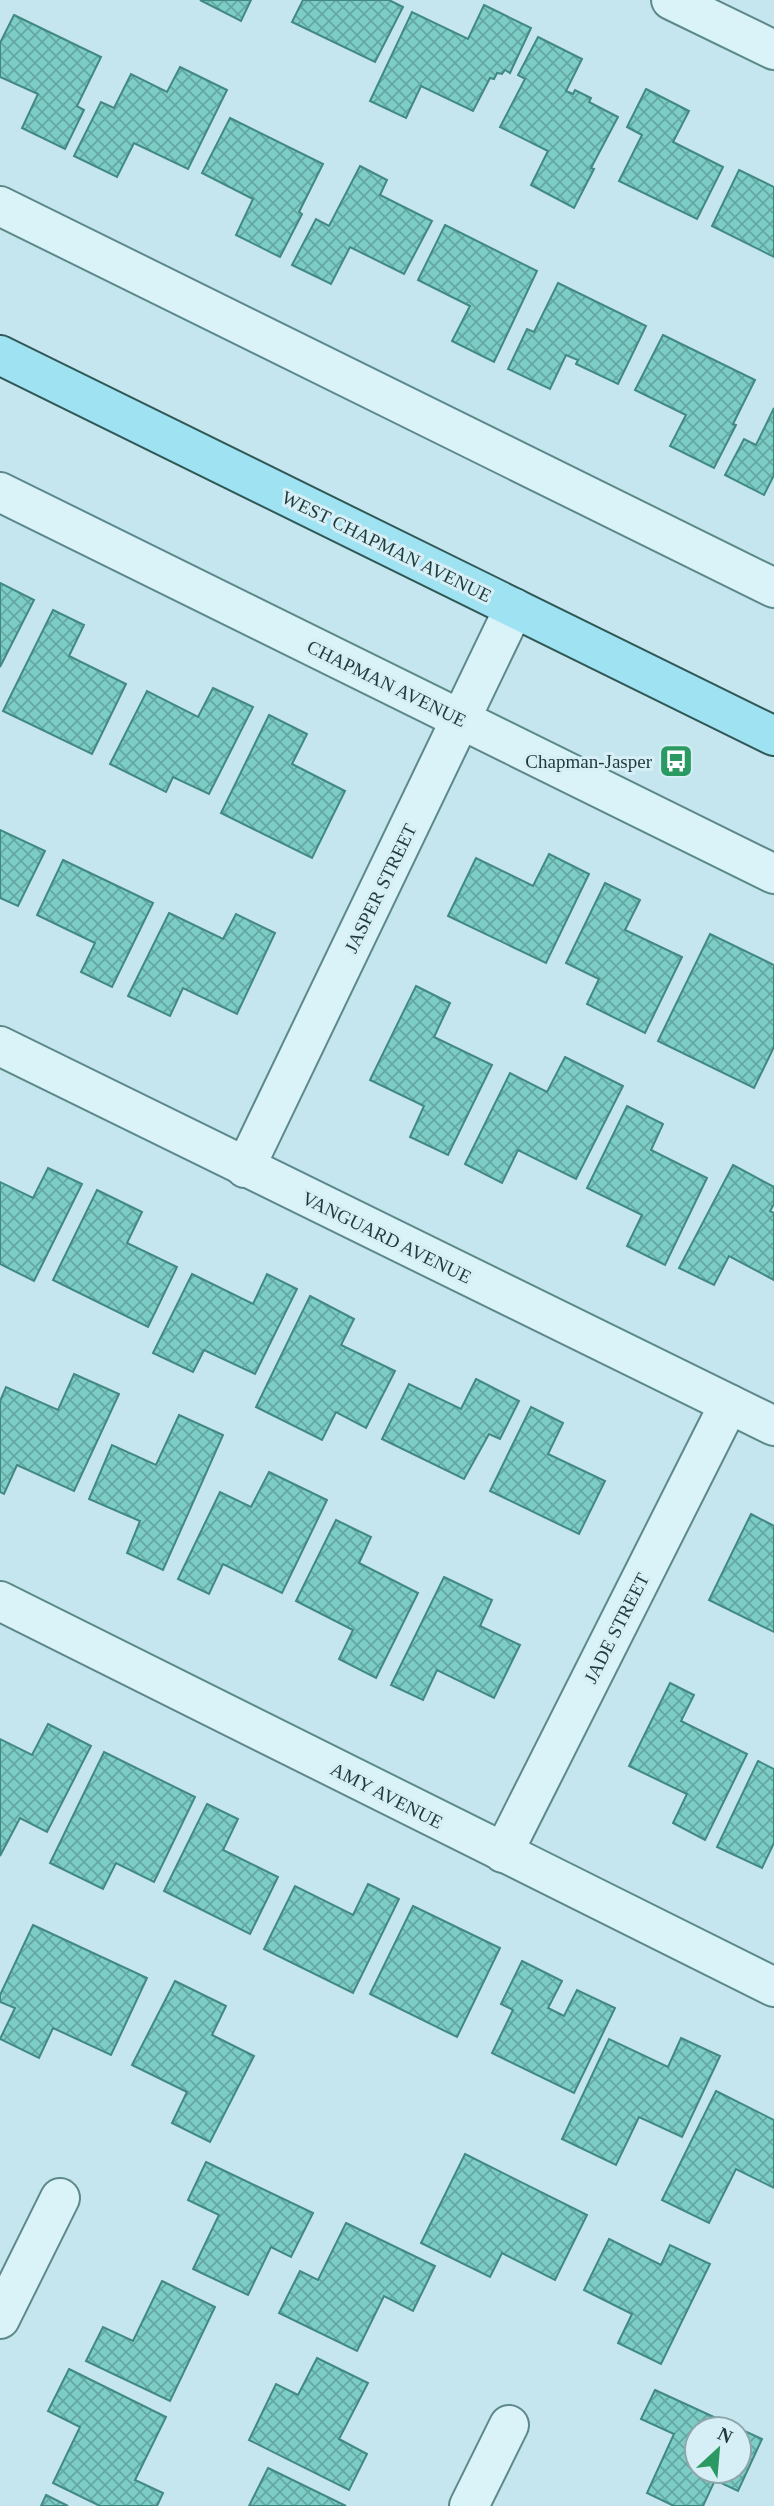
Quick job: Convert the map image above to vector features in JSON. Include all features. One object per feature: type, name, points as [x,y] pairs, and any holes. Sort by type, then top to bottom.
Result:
[{"type":"main road","name":"WEST CHAPMAN AVENUE","points":[[0,355],[774,736]]},
{"type":"street","points":[[671,0],[774,50]]},
{"type":"street","points":[[0,206],[774,588]]},
{"type":"street","name":"CHAPMAN AVENUE","points":[[0,492],[774,874]]},
{"type":"street","name":"JASPER STREET","points":[[245,1168],[514,608]]},
{"type":"street","name":"VANGUARD AVENUE","points":[[0,1046],[774,1426]]},
{"type":"street","name":"JADE STREET","points":[[503,1853],[729,1404]]},
{"type":"street","name":"AMY AVENUE","points":[[0,1601],[774,1987]]},
{"type":"street","points":[[0,2319],[60,2198]]},
{"type":"street","points":[[469,2506],[509,2425]]},
{"type":"building","points":[[200,0],[251,0],[241,21]]},
{"type":"building","points":[[303,0],[389,0],[403,7],[375,62],[292,22]]},
{"type":"building","points":[[484,5],[531,28],[510,73],[505,70],[502,74],[497,73],[494,79],[490,78],[473,111],[421,86],[406,118],[370,101],[412,12],[468,39]]},
{"type":"building","points":[[14,15],[101,57],[77,106],[84,110],[65,149],[22,128],[38,94],[0,77],[0,43]]},
{"type":"building","points":[[538,37],[582,59],[566,91],[573,94],[575,90],[591,98],[589,102],[618,117],[591,168],[594,169],[574,208],[531,185],[548,151],[500,127],[525,79],[518,75]]},
{"type":"building","points":[[180,67],[227,90],[188,169],[134,143],[117,177],[74,156],[101,102],[114,108],[131,74],[167,92]]},
{"type":"building","points":[[646,89],[689,111],[673,142],[723,167],[697,219],[619,181],[642,135],[627,127]]},
{"type":"building","points":[[230,118],[323,164],[280,257],[236,235],[253,199],[202,173]]},
{"type":"building","points":[[360,166],[387,180],[380,195],[432,221],[404,274],[350,247],[331,284],[292,265],[316,219],[329,226]]},
{"type":"building","points":[[739,170],[774,187],[774,257],[712,226]]},
{"type":"building","points":[[445,225],[537,271],[494,362],[452,341],[470,306],[418,280]]},
{"type":"building","points":[[558,283],[646,326],[618,384],[576,364],[578,360],[566,355],[550,389],[508,369],[527,329],[534,332]]},
{"type":"building","points":[[663,335],[755,380],[714,468],[670,446],[686,415],[635,390]]},
{"type":"building","points":[[774,408],[774,475],[764,495],[725,475],[744,439],[756,445]]},
{"type":"building","points":[[0,583],[34,600],[0,667]]},
{"type":"building","points":[[53,610],[84,625],[69,656],[126,684],[92,754],[3,711]]},
{"type":"building","points":[[213,688],[253,707],[209,794],[173,777],[166,792],[110,764],[147,691],[198,717]]},
{"type":"building","points":[[269,715],[307,734],[292,764],[345,791],[312,858],[221,813]]},
{"type":"building","points":[[0,830],[45,851],[18,906],[0,898]]},
{"type":"building","points":[[549,854],[589,874],[546,963],[448,916],[476,858],[533,886]]},
{"type":"building","points":[[63,860],[153,903],[112,987],[81,972],[95,943],[37,915]]},
{"type":"building","points":[[605,883],[640,900],[625,930],[682,957],[645,1033],[587,1004],[599,979],[566,963]]},
{"type":"building","points":[[169,913],[223,939],[236,914],[275,933],[237,1014],[183,988],[170,1016],[128,996]]},
{"type":"building","points":[[710,934],[774,965],[774,1047],[754,1088],[658,1041]]},
{"type":"building","points":[[416,986],[450,1003],[434,1037],[492,1065],[448,1155],[410,1137],[424,1106],[370,1080]]},
{"type":"building","points":[[565,1057],[623,1086],[576,1179],[518,1150],[502,1183],[465,1164],[510,1073],[547,1092]]},
{"type":"building","points":[[627,1106],[663,1124],[651,1150],[707,1178],[665,1265],[627,1246],[642,1215],[587,1188]]},
{"type":"building","points":[[733,1165],[774,1187],[774,1204],[770,1211],[774,1213],[774,1280],[729,1256],[714,1285],[679,1268]]},
{"type":"building","points":[[48,1168],[82,1184],[34,1281],[0,1264],[0,1182],[33,1198]]},
{"type":"building","points":[[97,1190],[142,1212],[127,1243],[177,1267],[148,1327],[53,1280]]},
{"type":"building","points":[[192,1274],[253,1304],[267,1274],[297,1289],[255,1374],[204,1350],[193,1372],[153,1353]]},
{"type":"building","points":[[310,1296],[354,1319],[341,1345],[395,1371],[366,1428],[336,1412],[322,1440],[256,1407]]},
{"type":"building","points":[[74,1374],[119,1394],[74,1491],[17,1465],[4,1494],[0,1492],[0,1401],[6,1387],[58,1410]]},
{"type":"building","points":[[476,1379],[519,1401],[500,1439],[489,1434],[464,1479],[382,1439],[409,1384],[461,1409]]},
{"type":"building","points":[[531,1407],[563,1423],[548,1454],[605,1481],[579,1534],[490,1491]]},
{"type":"building","points":[[179,1415],[223,1435],[163,1570],[127,1553],[140,1521],[89,1499],[112,1445],[156,1465]]},
{"type":"building","points":[[269,1472],[327,1500],[282,1593],[223,1564],[209,1594],[178,1579],[220,1492],[251,1507]]},
{"type":"building","points":[[751,1514],[774,1526],[774,1632],[709,1600]]},
{"type":"building","points":[[336,1520],[371,1537],[359,1563],[418,1593],[376,1678],[339,1659],[353,1630],[296,1601]]},
{"type":"building","points":[[444,1577],[492,1600],[480,1626],[520,1645],[494,1698],[437,1670],[423,1700],[391,1685]]},
{"type":"building","points":[[670,1683],[694,1695],[681,1721],[747,1754],[705,1840],[673,1823],[687,1794],[629,1766]]},
{"type":"building","points":[[48,1724],[91,1746],[47,1832],[20,1818],[0,1856],[0,1739],[32,1755]]},
{"type":"building","points":[[104,1752],[195,1797],[154,1882],[116,1863],[103,1889],[50,1863]]},
{"type":"building","points":[[758,1761],[774,1769],[774,1843],[762,1868],[717,1847]]},
{"type":"building","points":[[207,1804],[238,1819],[223,1850],[278,1877],[250,1934],[164,1891]]},
{"type":"building","points":[[368,1884],[399,1899],[353,1993],[264,1949],[295,1886],[353,1915]]},
{"type":"building","points":[[413,1906],[500,1948],[457,2037],[370,1994]]},
{"type":"building","points":[[33,1925],[147,1978],[111,2055],[53,2028],[39,2058],[0,2039],[15,2008],[0,2002],[0,1995]]},
{"type":"building","points":[[522,1961],[562,1981],[548,2008],[564,2016],[577,1990],[615,2008],[574,2093],[492,2053],[513,2010],[501,2004]]},
{"type":"building","points":[[175,1981],[226,2006],[212,2035],[254,2056],[210,2142],[172,2123],[187,2092],[132,2065]]},
{"type":"building","points":[[681,2038],[720,2056],[682,2137],[639,2117],[616,2165],[562,2139],[609,2039],[668,2067]]},
{"type":"building","points":[[716,2091],[774,2120],[774,2188],[736,2169],[709,2223],[662,2200]]},
{"type":"building","points":[[465,2154],[587,2215],[555,2280],[502,2253],[490,2277],[421,2243]]},
{"type":"building","points":[[206,2162],[313,2213],[291,2257],[271,2247],[248,2295],[193,2269],[219,2215],[188,2200]]},
{"type":"building","points":[[346,2223],[435,2266],[413,2311],[384,2296],[357,2351],[279,2313],[300,2271],[318,2280]]},
{"type":"building","points":[[609,2239],[661,2265],[670,2245],[710,2264],[661,2364],[618,2343],[632,2314],[584,2290]]},
{"type":"building","points":[[162,2281],[215,2307],[170,2401],[86,2361],[103,2327],[133,2341]]},
{"type":"building","points":[[317,2358],[368,2383],[339,2439],[367,2454],[349,2490],[249,2440],[276,2384],[298,2395]]},
{"type":"building","points":[[69,2369],[166,2417],[135,2480],[163,2493],[157,2506],[100,2506],[53,2483],[80,2427],[48,2411]]},
{"type":"building","points":[[655,2390],[710,2415],[683,2415],[683,2485],[713,2485],[703,2506],[674,2506],[647,2493],[674,2434],[641,2419]]},
{"type":"building","points":[[753,2435],[762,2439],[753,2458]]},
{"type":"building","points":[[268,2468],[346,2506],[249,2506]]},
{"type":"building","points":[[725,2485],[741,2485],[738,2491]]},
{"type":"building","points":[[46,2495],[68,2506],[41,2506]]},
{"type":"place","name":"Chapman-Jasper","points":[[676,761]]}]
